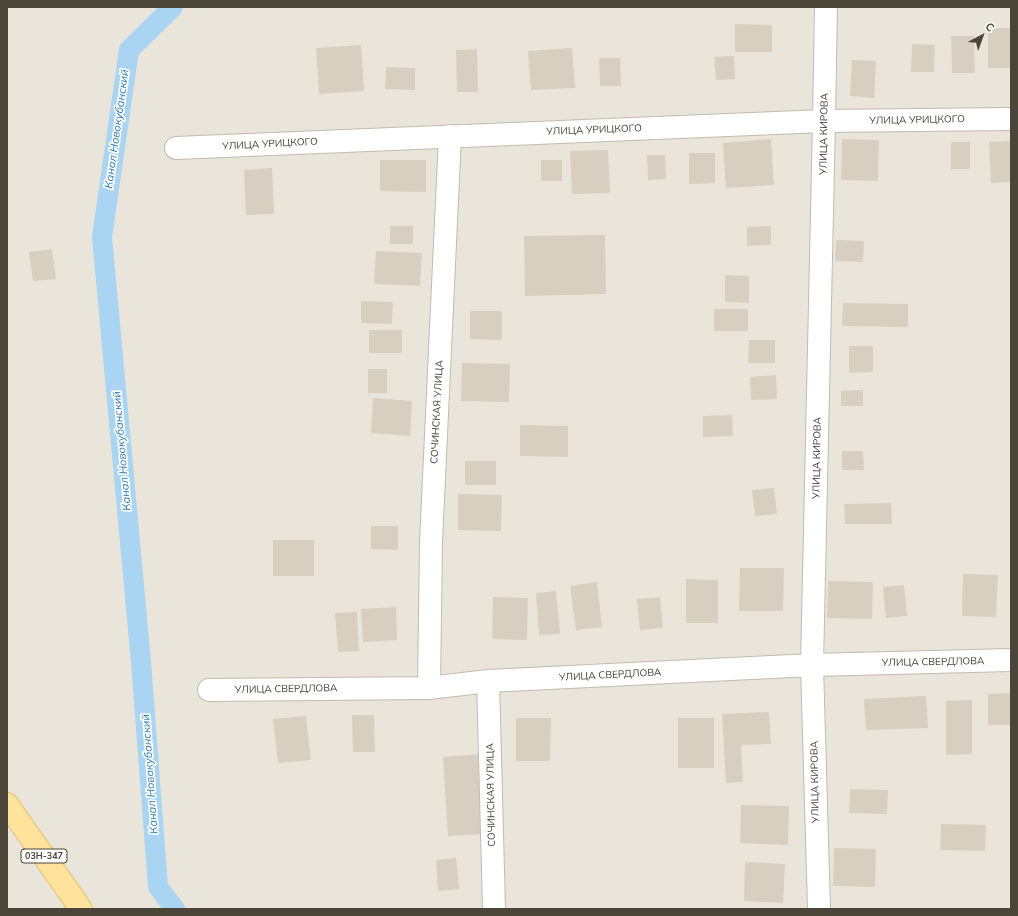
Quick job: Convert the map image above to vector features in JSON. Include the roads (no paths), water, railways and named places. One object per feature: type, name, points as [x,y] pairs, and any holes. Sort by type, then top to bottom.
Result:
[{"type":"main road","name":"03Н-347","points":[[7,804],[81,909]]},
{"type":"street","name":"УЛИЦА КИРОВА","points":[[819,909],[812,665],[826,7]]},
{"type":"street","name":"УЛИЦА УРИЦКОГО","points":[[176,148],[824,120],[1011,119]]},
{"type":"street","name":"СОЧИНСКАЯ УЛИЦА","points":[[429,688],[431,542],[450,136]]},
{"type":"street","name":"УЛИЦА СВЕРДЛОВА","points":[[209,690],[429,688],[488,681],[812,665],[1011,660]]},
{"type":"street","name":"СОЧИНСКАЯ УЛИЦА","points":[[488,681],[494,909]]},
{"type":"waterway","name":"Канал Новокубанский","points":[[173,7],[129,50],[102,237],[141,662],[158,887],[175,909]]}]
